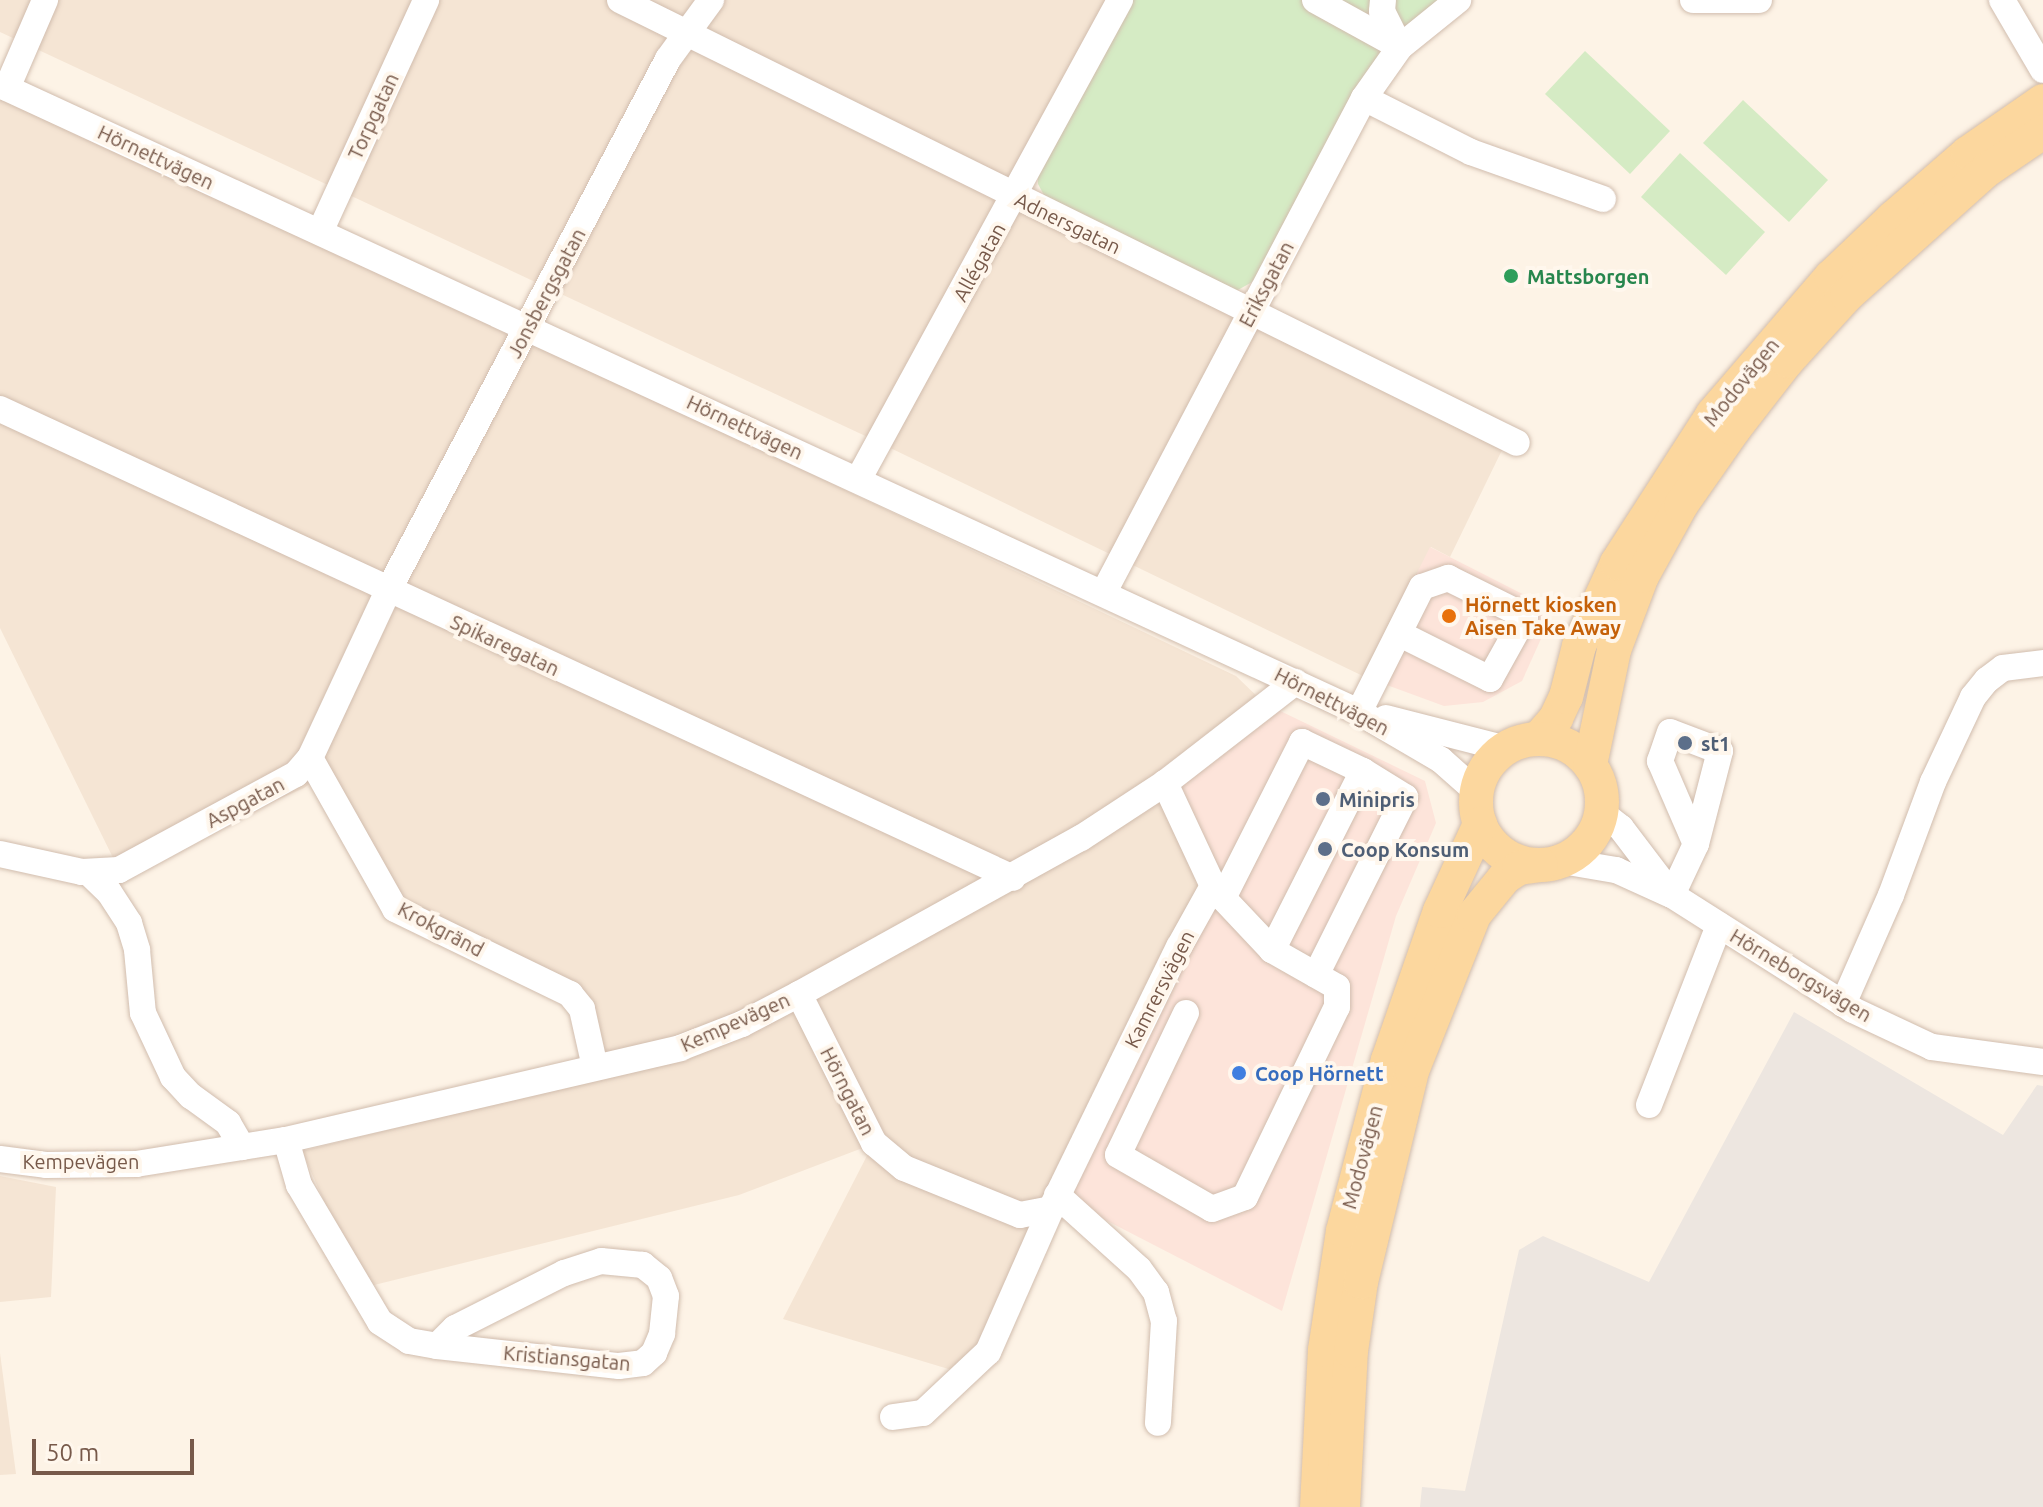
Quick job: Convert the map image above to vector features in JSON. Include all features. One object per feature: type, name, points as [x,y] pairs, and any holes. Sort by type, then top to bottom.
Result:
[{"type":"main road","name":"Modovägen","points":[[1538,739],[1556,718],[1566,697],[1579,646],[1617,563],[1661,490],[1713,414],[1831,277],[1893,218],[1968,153],[2043,101]]},
{"type":"main road","name":"Modovägen","points":[[1590,765],[1614,650],[1642,576],[1681,505],[1734,429],[1787,361],[1847,295],[1987,170],[2043,132]]},
{"type":"main road","points":[[1538,739],[1558,741],[1576,750],[1590,765],[1599,779],[1602,813],[1594,833],[1580,850],[1551,863],[1521,863],[1503,854],[1489,841],[1478,808],[1489,764],[1503,748],[1538,739]]},
{"type":"main road","name":"Modovägen","points":[[1317,1507],[1325,1350],[1343,1231],[1388,1060],[1478,808]]},
{"type":"main road","name":"Modovägen","points":[[1343,1507],[1351,1351],[1361,1282],[1412,1071],[1474,915],[1505,877],[1519,868],[1551,863]]},
{"type":"street","points":[[3,86],[45,0]]},
{"type":"street","name":"Torpgatan","points":[[320,232],[426,0]]},
{"type":"street","name":"Adnersgatan","points":[[620,0],[1015,198],[1517,443]]},
{"type":"street","name":"Jonsbergsgatan","points":[[388,591],[668,59],[711,0]]},
{"type":"street","name":"Allégatan","points":[[858,480],[1015,198],[1120,0]]},
{"type":"street","points":[[1315,0],[1400,47]]},
{"type":"street","points":[[1383,0],[1382,11],[1400,47]]},
{"type":"street","name":"Eriksgatan","points":[[1104,592],[1364,98],[1400,47],[1458,0]]},
{"type":"street","points":[[1693,0],[1759,0]]},
{"type":"street","points":[[2002,0],[2043,70]]},
{"type":"street","name":"Hörnettvägen","points":[[3,86],[529,326],[1359,712],[1441,760],[1478,808]]},
{"type":"street","points":[[1364,98],[1471,152],[1603,199]]},
{"type":"street","name":"Spikaregatan","points":[[0,409],[1013,878]]},
{"type":"street","points":[[1400,634],[1490,679],[1525,616],[1448,578],[1422,587],[1359,712],[1503,748]]},
{"type":"street","name":"Aspgatan","points":[[0,854],[88,872],[119,870],[296,774],[310,758],[388,591]]},
{"type":"street","points":[[1843,1004],[1891,895],[1933,782],[1973,697],[1987,680],[2003,668],[2043,663]]},
{"type":"street","name":"Kempevägen","points":[[0,1159],[46,1165],[136,1164],[286,1140],[680,1048],[742,1024],[1013,878],[1165,783],[1295,682]]},
{"type":"street","name":"Kamrersvägen","points":[[893,1417],[923,1413],[988,1352],[1054,1202],[1179,947],[1218,892],[1302,742],[1363,771]]},
{"type":"street","name":"Krokgränd","points":[[310,758],[395,909],[570,994],[582,1009],[595,1067]]},
{"type":"street","points":[[1272,950],[1363,771],[1405,797],[1316,975]]},
{"type":"street","points":[[1165,783],[1218,892],[1272,950],[1337,987],[1337,1007],[1245,1197],[1212,1209],[1118,1155],[1186,1013]]},
{"type":"street","name":"Hörneborgsvägen","points":[[1602,813],[1621,828],[1672,895],[1843,1004],[1932,1047],[2043,1062]]},
{"type":"street","points":[[1551,863],[1616,870],[1672,895],[1696,844]]},
{"type":"street","points":[[88,872],[109,892],[129,923],[137,950],[143,1013],[173,1077],[191,1096],[228,1123],[242,1147]]},
{"type":"street","points":[[1649,1105],[1719,925]]},
{"type":"street","name":"Hörngatan","points":[[799,994],[874,1143],[904,1168],[1020,1215],[1054,1202]]},
{"type":"street","name":"Kristiansgatan","points":[[286,1140],[299,1185],[380,1322],[409,1341],[437,1346],[619,1366],[643,1363],[654,1353],[662,1334],[666,1296],[659,1278],[643,1265],[601,1261],[564,1273],[455,1328],[437,1346]]},
{"type":"street","points":[[1054,1202],[1139,1269],[1156,1292],[1164,1321],[1158,1423]]},
{"type":"shaded area","points":[[0,0],[1106,0],[874,440],[0,32]]},
{"type":"shaded area","points":[[0,95],[507,329],[1236,676],[1264,703],[1213,886],[965,1374],[783,1319],[873,1144],[739,1195],[362,1288],[302,1151],[612,1075],[599,1029],[392,893],[328,770],[304,788],[119,870],[0,628]]},
{"type":"shaded area","points":[[1017,208],[1502,450],[1450,557],[1431,547],[1365,677],[882,444]]},
{"type":"shaded area","points":[[1430,547],[1554,610],[1522,681],[1483,702],[1444,706],[1365,677]]},
{"type":"shaded area","points":[[1264,703],[1425,781],[1436,823],[1396,916],[1282,1311],[1057,1195],[1213,886],[1165,783]]},
{"type":"shaded area","points":[[1794,1012],[2003,1135],[2037,1085],[2043,1086],[2043,1507],[1420,1507],[1422,1487],[1465,1491],[1519,1250],[1543,1236],[1649,1282]]},
{"type":"shaded area","points":[[0,1176],[56,1187],[51,1297],[0,1302]]},
{"type":"shaded area","points":[[0,1353],[16,1474],[0,1475]]},
{"type":"green space","points":[[1127,0],[1442,0],[1254,281],[1236,291],[1045,197],[1038,184],[1038,172]]},
{"type":"green space","points":[[1585,51],[1670,131],[1630,174],[1545,94]]},
{"type":"green space","points":[[1743,100],[1828,180],[1789,222],[1703,143]]},
{"type":"green space","points":[[1680,153],[1765,232],[1726,275],[1641,197]]},
{"type":"place","name":"Mattsborgen","points":[[1511,276]]},
{"type":"place","name":"Hörnett kiosken Aisen Take Away","points":[[1449,616]]},
{"type":"place","name":"st1","points":[[1685,743]]},
{"type":"place","name":"Minipris","points":[[1323,799]]},
{"type":"place","name":"Coop Konsum","points":[[1325,849]]},
{"type":"place","name":"Coop Hörnett","points":[[1239,1073]]}]
